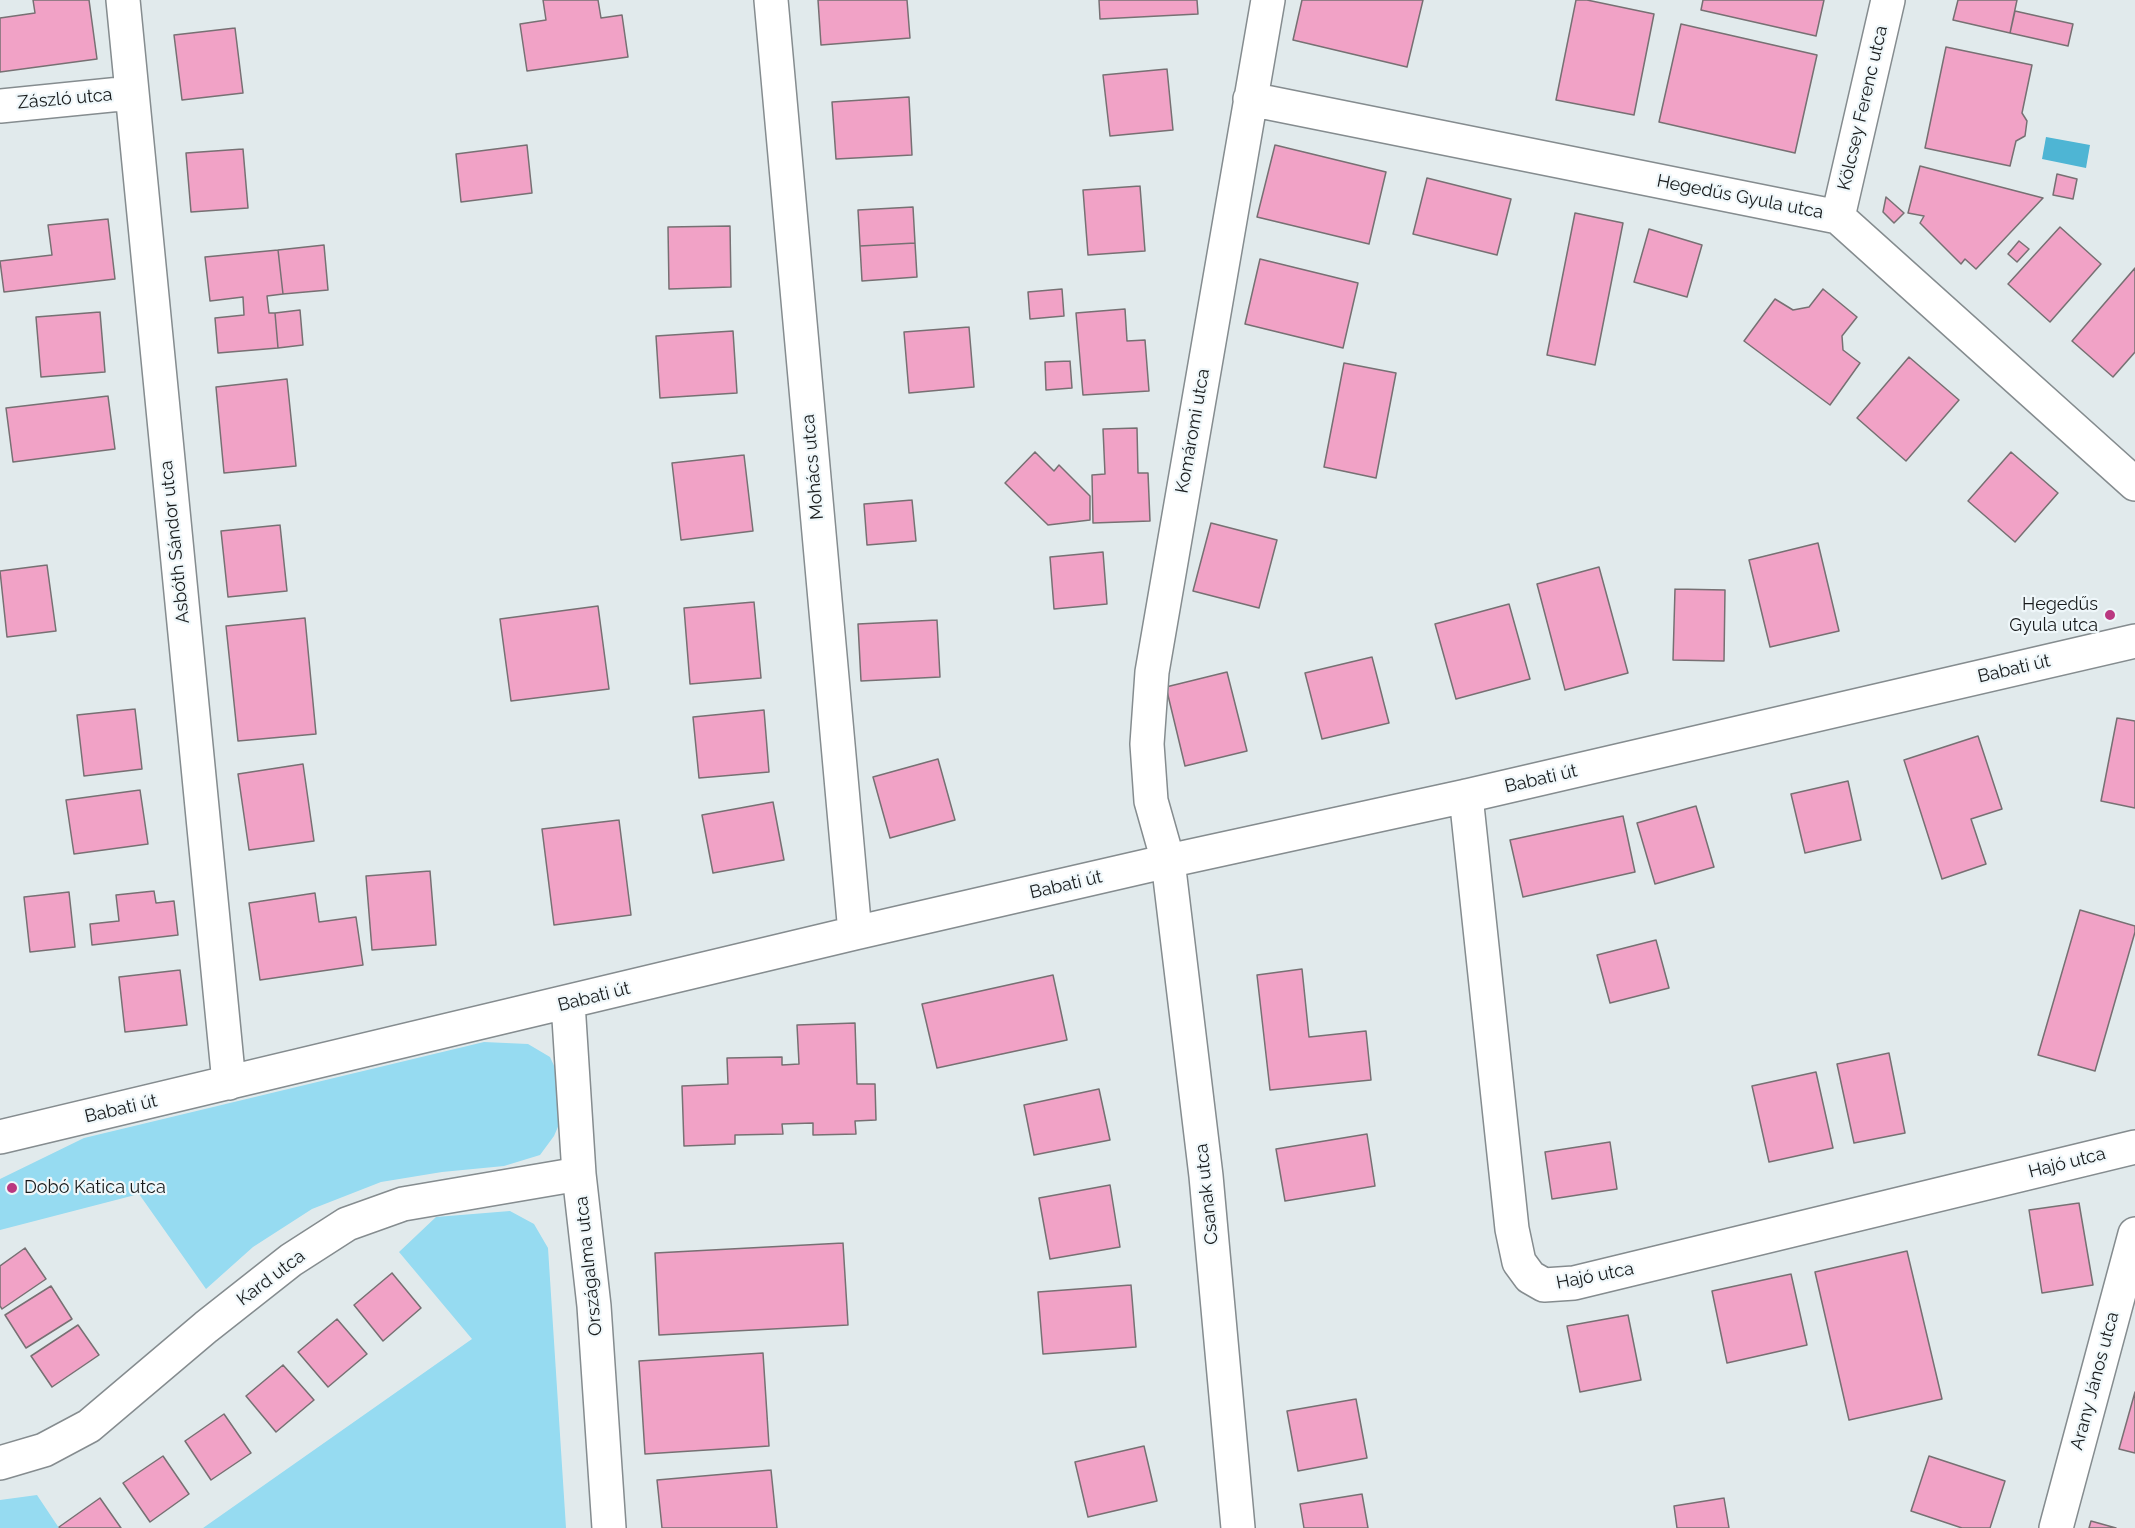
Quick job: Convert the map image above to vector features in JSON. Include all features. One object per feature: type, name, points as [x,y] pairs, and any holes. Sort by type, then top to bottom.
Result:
[{"type":"street","name":"Asbóth Sándor utca","points":[[123,0],[130,93],[229,1083]]},
{"type":"street","name":"Mohács utca","points":[[771,0],[855,933]]},
{"type":"street","name":"Komáromi utca","points":[[1168,861],[1151,801],[1148,775],[1147,735],[1152,672],[1268,0]]},
{"type":"street","name":"Kölcsey Ferenc utca","points":[[1838,217],[1888,0]]},
{"type":"street","name":"Zászló utca","points":[[0,106],[130,93]]},
{"type":"street","name":"Hegedűs Gyula utca","points":[[1250,99],[1838,217],[2135,484]]},
{"type":"street","name":"Babati út","points":[[0,1137],[855,933],[1466,796],[2135,641]]},
{"type":"street","name":"Hajó utca","points":[[1466,796],[1512,1229],[1519,1262],[1530,1277],[1544,1285],[1574,1284],[2135,1147]]},
{"type":"street","name":"Csanak utca","points":[[1168,861],[1206,1176],[1238,1528]]},
{"type":"street","name":"Országalma utca","points":[[568,1003],[579,1173],[594,1305],[609,1528]]},
{"type":"street","name":"Kard utca","points":[[0,1463],[44,1450],[88,1426],[206,1327],[291,1260],[347,1224],[403,1204],[579,1173]]},
{"type":"street","name":"Arany János utca","points":[[2056,1528],[2135,1234]]},
{"type":"shaded area","points":[[2046,137],[2090,145],[2086,168],[2042,159]]},
{"type":"shaded area","points":[[484,1042],[528,1044],[550,1057],[564,1087],[564,1113],[554,1136],[540,1155],[504,1166],[442,1172],[381,1182],[312,1209],[253,1247],[206,1289],[139,1194],[0,1230],[0,1179],[84,1138]]},
{"type":"shaded area","points":[[510,1211],[534,1224],[548,1248],[566,1528],[203,1528],[472,1339],[399,1252],[436,1217]]},
{"type":"shaded area","points":[[37,1495],[59,1528],[0,1528],[0,1500]]},
{"type":"building","points":[[33,0],[89,0],[97,59],[0,72],[0,18],[35,13]]},
{"type":"building","points":[[543,0],[598,0],[601,18],[622,15],[628,57],[527,71],[520,24],[546,20]]},
{"type":"building","points":[[818,0],[907,0],[910,38],[821,45]]},
{"type":"building","points":[[1099,0],[1197,0],[1198,14],[1100,19]]},
{"type":"building","points":[[1302,0],[1423,0],[1407,67],[1293,40]]},
{"type":"building","points":[[1576,0],[1587,0],[1654,14],[1634,115],[1556,100]]},
{"type":"building","points":[[1703,0],[1824,0],[1816,36],[1701,10]]},
{"type":"building","points":[[1958,0],[2017,0],[2010,33],[1953,20]]},
{"type":"building","points":[[2015,11],[2073,24],[2068,46],[2010,33]]},
{"type":"building","points":[[1681,24],[1817,55],[1795,153],[1659,122]]},
{"type":"building","points":[[235,28],[243,93],[182,100],[174,35]]},
{"type":"building","points":[[1946,47],[2032,65],[2022,113],[2027,121],[2025,136],[2016,141],[2010,166],[1925,148]]},
{"type":"building","points":[[1167,69],[1173,130],[1110,136],[1103,75]]},
{"type":"building","points":[[909,97],[912,155],[836,159],[832,102]]},
{"type":"building","points":[[527,145],[532,193],[461,202],[456,154]]},
{"type":"building","points":[[1275,145],[1386,172],[1369,244],[1257,217]]},
{"type":"building","points":[[243,149],[248,208],[191,212],[186,153]]},
{"type":"building","points":[[1920,166],[2043,198],[1976,269],[1965,259],[1961,264],[1920,223],[1924,216],[1908,213]]},
{"type":"building","points":[[2057,174],[2077,179],[2073,199],[2053,195]]},
{"type":"building","points":[[1427,178],[1511,199],[1497,255],[1413,234]]},
{"type":"building","points":[[1140,186],[1145,251],[1088,255],[1083,190]]},
{"type":"building","points":[[1886,197],[1904,213],[1894,223],[1883,212]]},
{"type":"building","points":[[913,207],[915,243],[860,246],[858,210]]},
{"type":"building","points":[[1575,213],[1623,223],[1595,365],[1547,355]]},
{"type":"building","points":[[108,219],[115,279],[4,292],[0,261],[52,255],[48,225]]},
{"type":"building","points":[[730,226],[731,287],[669,289],[668,227]]},
{"type":"building","points":[[2060,227],[2101,264],[2050,322],[2008,284]]},
{"type":"building","points":[[1649,229],[1702,245],[1687,297],[1634,282]]},
{"type":"building","points":[[2019,241],[2029,249],[2017,262],[2008,254]]},
{"type":"building","points":[[915,243],[917,277],[862,281],[860,246]]},
{"type":"building","points":[[324,245],[328,290],[283,294],[278,250]]},
{"type":"building","points":[[278,250],[283,294],[267,296],[269,313],[275,313],[278,348],[218,353],[215,318],[244,315],[243,297],[210,301],[205,257]]},
{"type":"building","points":[[1260,259],[1358,283],[1343,348],[1245,324]]},
{"type":"building","points":[[2135,268],[2135,352],[2113,377],[2072,341]]},
{"type":"building","points":[[1062,289],[1064,316],[1030,319],[1028,292]]},
{"type":"building","points":[[1823,289],[1857,317],[1842,336],[1843,350],[1860,363],[1830,405],[1744,341],[1775,299],[1793,310],[1809,307]]},
{"type":"building","points":[[1125,309],[1127,341],[1145,340],[1149,391],[1083,395],[1076,313]]},
{"type":"building","points":[[300,310],[303,345],[278,348],[275,313]]},
{"type":"building","points":[[100,312],[105,372],[41,377],[36,317]]},
{"type":"building","points":[[969,327],[974,387],[909,393],[904,332]]},
{"type":"building","points":[[733,331],[737,393],[660,398],[656,336]]},
{"type":"building","points":[[1909,357],[1959,400],[1906,461],[1857,418]]},
{"type":"building","points":[[1070,361],[1072,388],[1046,390],[1045,362]]},
{"type":"building","points":[[1344,363],[1396,373],[1376,478],[1324,467]]},
{"type":"building","points":[[287,379],[296,466],[224,473],[216,387]]},
{"type":"building","points":[[108,396],[115,449],[13,462],[6,408]]},
{"type":"building","points":[[1137,428],[1138,473],[1148,473],[1150,521],[1093,523],[1092,475],[1105,474],[1103,429]]},
{"type":"building","points":[[1035,452],[1054,471],[1059,465],[1090,496],[1090,520],[1048,525],[1005,483]]},
{"type":"building","points":[[2011,452],[2058,493],[2015,542],[1968,501]]},
{"type":"building","points":[[744,455],[753,531],[681,540],[672,463]]},
{"type":"building","points":[[912,500],[916,541],[867,545],[864,504]]},
{"type":"building","points":[[1211,523],[1277,540],[1259,608],[1193,591]]},
{"type":"building","points":[[280,525],[287,591],[228,597],[221,531]]},
{"type":"building","points":[[1818,543],[1839,631],[1770,647],[1749,560]]},
{"type":"building","points":[[1103,552],[1107,604],[1054,609],[1050,557]]},
{"type":"building","points":[[47,565],[56,631],[7,637],[0,571]]},
{"type":"building","points":[[1599,567],[1628,673],[1565,690],[1537,584]]},
{"type":"building","points":[[1675,589],[1725,590],[1724,661],[1673,660]]},
{"type":"building","points":[[754,602],[761,678],[690,684],[684,608]]},
{"type":"building","points":[[1509,604],[1530,679],[1456,699],[1435,624]]},
{"type":"building","points":[[598,606],[609,689],[511,701],[500,619]]},
{"type":"building","points":[[305,618],[316,734],[238,741],[226,626]]},
{"type":"building","points":[[937,620],[940,677],[861,681],[858,624]]},
{"type":"building","points":[[1372,657],[1389,723],[1322,739],[1305,673]]},
{"type":"building","points":[[1227,672],[1247,751],[1185,766],[1166,687]]},
{"type":"building","points":[[135,709],[142,769],[84,776],[77,715]]},
{"type":"building","points":[[764,710],[769,772],[699,778],[693,717]]},
{"type":"building","points":[[2117,718],[2135,721],[2135,808],[2101,801]]},
{"type":"building","points":[[1978,736],[2002,809],[1971,819],[1986,864],[1942,879],[1904,760]]},
{"type":"building","points":[[938,759],[955,820],[890,838],[873,777]]},
{"type":"building","points":[[303,764],[314,841],[249,850],[238,774]]},
{"type":"building","points":[[1848,781],[1861,840],[1805,853],[1791,794]]},
{"type":"building","points":[[140,790],[148,844],[74,854],[66,800]]},
{"type":"building","points":[[773,802],[784,860],[713,873],[702,815]]},
{"type":"building","points":[[1696,806],[1714,867],[1655,884],[1637,823]]},
{"type":"building","points":[[1623,816],[1635,872],[1523,897],[1510,840]]},
{"type":"building","points":[[619,820],[631,915],[554,925],[542,829]]},
{"type":"building","points":[[430,871],[436,945],[372,950],[366,876]]},
{"type":"building","points":[[154,891],[156,903],[174,901],[178,935],[92,945],[90,924],[119,921],[116,895]]},
{"type":"building","points":[[69,892],[75,947],[30,952],[24,897]]},
{"type":"building","points":[[315,893],[319,922],[356,917],[363,965],[260,980],[249,903]]},
{"type":"building","points":[[2080,910],[2135,926],[2095,1071],[2038,1055]]},
{"type":"building","points":[[1656,940],[1669,988],[1610,1003],[1597,955]]},
{"type":"building","points":[[1302,969],[1309,1037],[1366,1031],[1371,1080],[1270,1090],[1257,975]]},
{"type":"building","points":[[180,970],[187,1025],[125,1032],[119,977]]},
{"type":"building","points":[[1053,975],[1067,1040],[937,1068],[922,1004]]},
{"type":"building","points":[[855,1023],[857,1084],[875,1084],[876,1120],[855,1121],[856,1134],[813,1135],[813,1123],[782,1124],[783,1134],[735,1135],[735,1144],[684,1146],[682,1086],[728,1084],[727,1058],[782,1057],[782,1065],[799,1064],[797,1025]]},
{"type":"building","points":[[1889,1053],[1905,1133],[1854,1143],[1837,1064]]},
{"type":"building","points":[[1816,1072],[1833,1148],[1769,1162],[1752,1086]]},
{"type":"building","points":[[1099,1089],[1110,1140],[1034,1155],[1024,1105]]},
{"type":"building","points":[[1367,1134],[1375,1186],[1285,1201],[1276,1149]]},
{"type":"building","points":[[1610,1142],[1617,1189],[1552,1199],[1545,1152]]},
{"type":"building","points":[[1110,1185],[1120,1247],[1050,1259],[1039,1198]]},
{"type":"building","points":[[2079,1203],[2093,1285],[2042,1293],[2029,1210]]},
{"type":"building","points":[[843,1243],[848,1325],[659,1335],[655,1253]]},
{"type":"building","points":[[25,1248],[46,1279],[2,1309],[0,1306],[0,1266]]},
{"type":"building","points":[[1907,1251],[1942,1399],[1849,1420],[1815,1272]]},
{"type":"building","points":[[392,1273],[421,1308],[383,1341],[354,1305]]},
{"type":"building","points":[[1791,1274],[1807,1345],[1727,1363],[1712,1291]]},
{"type":"building","points":[[1131,1285],[1136,1347],[1043,1354],[1038,1292]]},
{"type":"building","points":[[51,1286],[72,1319],[26,1348],[5,1315]]},
{"type":"building","points":[[1628,1315],[1641,1380],[1580,1392],[1567,1326]]},
{"type":"building","points":[[337,1319],[367,1354],[328,1387],[298,1352]]},
{"type":"building","points":[[78,1325],[99,1355],[52,1387],[31,1356]]},
{"type":"building","points":[[763,1353],[769,1446],[645,1454],[639,1361]]},
{"type":"building","points":[[283,1365],[314,1400],[276,1432],[246,1396]]},
{"type":"building","points":[[2135,1392],[2135,1453],[2119,1449]]},
{"type":"building","points":[[1356,1399],[1367,1458],[1298,1471],[1287,1411]]},
{"type":"building","points":[[224,1414],[251,1453],[211,1480],[185,1441]]},
{"type":"building","points":[[1144,1446],[1157,1501],[1088,1517],[1075,1462]]},
{"type":"building","points":[[163,1456],[189,1494],[150,1522],[123,1483]]},
{"type":"building","points":[[1929,1456],[2005,1481],[1990,1528],[1962,1528],[1911,1511]]},
{"type":"building","points":[[771,1470],[777,1528],[662,1528],[657,1480]]},
{"type":"building","points":[[1362,1494],[1368,1528],[1304,1528],[1300,1504]]},
{"type":"building","points":[[100,1498],[121,1528],[59,1527]]},
{"type":"building","points":[[1724,1498],[1729,1528],[1677,1528],[1674,1506]]},
{"type":"building","points":[[2091,1521],[2116,1528],[2089,1528]]},
{"type":"place","name":"Hegedűs Gyula utca","points":[[2110,615]]},
{"type":"place","name":"Dobó Katica utca","points":[[12,1188]]}]
